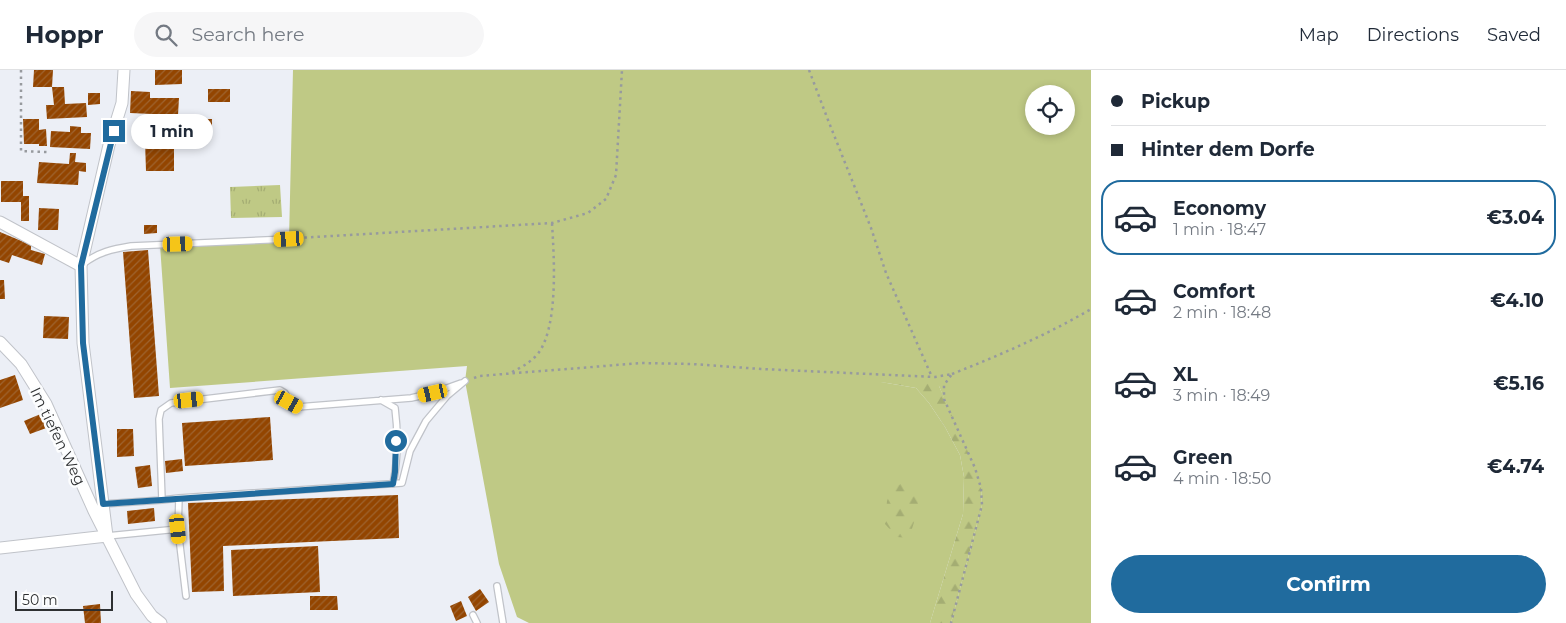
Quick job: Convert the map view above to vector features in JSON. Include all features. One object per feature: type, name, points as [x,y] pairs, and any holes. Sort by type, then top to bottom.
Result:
[{"type":"street","points":[[0,548],[107,536],[83,343],[81,266],[109,145],[122,103],[124,70]]},
{"type":"street","points":[[0,222],[81,266]]},
{"type":"street","name":"Im tiefen Weg","points":[[0,342],[22,364],[46,404],[136,594],[152,616],[161,623]]},
{"type":"lane","points":[[81,266],[93,256],[107,250],[131,246],[289,239]]},
{"type":"lane","points":[[162,500],[159,419],[161,410],[171,403],[280,390],[285,393],[289,402],[298,407],[411,398],[433,393],[465,381]]},
{"type":"lane","points":[[103,504],[402,483],[410,451],[426,421],[447,396],[465,381]]},
{"type":"lane","points":[[381,400],[395,408],[397,425],[393,484]]},
{"type":"lane","points":[[179,498],[178,529],[186,596]]},
{"type":"lane","points":[[107,536],[178,529]]},
{"type":"lane","points":[[497,586],[503,623]]},
{"type":"lane","points":[[473,615],[477,623]]},
{"type":"path","points":[[21,70],[21,151],[47,152]]},
{"type":"path","points":[[289,239],[552,223],[588,213],[606,199],[616,175],[622,70]]},
{"type":"path","points":[[810,70],[871,228],[886,273],[932,376]]},
{"type":"path","points":[[510,373],[527,365],[538,353],[547,335],[555,275],[552,223]]},
{"type":"path","points":[[465,381],[478,376],[642,363],[932,376],[952,374],[1004,353],[1091,309]]},
{"type":"path","points":[[951,623],[982,505],[981,488],[975,468],[944,399],[944,385],[952,374]]},
{"type":"green space","points":[[293,70],[1091,70],[1091,623],[951,623],[982,505],[981,488],[939,386],[881,382],[916,388],[945,427],[960,455],[964,477],[963,514],[930,623],[529,623],[517,617],[499,564],[465,381],[467,366],[170,388],[160,245],[289,239]]},
{"type":"green space","points":[[280,185],[282,217],[231,218],[230,187]]},
{"type":"green space","points":[[882,379],[932,381],[939,386],[975,468],[981,488],[982,505],[951,623],[930,623],[963,514],[964,477],[960,455],[945,427],[916,388],[881,382]]},
{"type":"green space","points":[[916,480],[918,502],[909,538],[897,537],[885,524],[887,501],[892,488],[907,481]]},
{"type":"building","points":[[34,70],[53,70],[52,87],[33,87]]},
{"type":"building","points":[[155,70],[182,70],[182,84],[155,85]]},
{"type":"building","points":[[52,87],[64,87],[65,104],[86,103],[87,117],[47,119],[46,105],[54,105]]},
{"type":"building","points":[[208,89],[230,89],[230,102],[208,102]]},
{"type":"building","points":[[131,91],[150,92],[150,98],[179,98],[178,115],[167,115],[167,123],[152,123],[152,114],[130,113]]},
{"type":"building","points":[[88,93],[100,93],[100,104],[88,105]]},
{"type":"building","points":[[23,119],[39,119],[39,130],[46,129],[47,146],[24,144]]},
{"type":"building","points":[[198,119],[212,119],[212,131],[198,131]]},
{"type":"building","points":[[187,123],[196,123],[196,131],[186,130]]},
{"type":"building","points":[[70,126],[81,127],[81,133],[91,133],[90,149],[50,147],[51,131],[70,132]]},
{"type":"building","points":[[145,141],[174,141],[174,171],[146,171]]},
{"type":"building","points":[[70,153],[76,153],[75,162],[86,163],[86,172],[79,171],[78,185],[37,183],[39,162],[69,164]]},
{"type":"building","points":[[1,181],[23,181],[23,196],[29,196],[29,221],[21,221],[21,202],[1,202]]},
{"type":"building","points":[[39,208],[59,209],[58,230],[38,230]]},
{"type":"building","points":[[144,225],[157,225],[157,233],[144,234]]},
{"type":"building","points":[[0,232],[31,245],[31,250],[45,254],[42,265],[12,255],[9,263],[0,260]]},
{"type":"building","points":[[148,250],[159,396],[134,398],[123,252]]},
{"type":"building","points":[[0,280],[4,280],[5,299],[0,299]]},
{"type":"building","points":[[44,316],[69,317],[68,339],[43,338]]},
{"type":"building","points":[[15,375],[23,400],[0,408],[0,380]]},
{"type":"building","points":[[43,413],[49,427],[30,434],[24,421]]},
{"type":"building","points":[[270,417],[273,460],[185,466],[182,423]]},
{"type":"building","points":[[117,429],[133,429],[134,456],[117,457]]},
{"type":"building","points":[[182,459],[183,471],[166,473],[165,461]]},
{"type":"building","points":[[150,465],[152,486],[138,488],[135,467]]},
{"type":"building","points":[[398,495],[399,538],[223,546],[224,591],[192,592],[188,503]]},
{"type":"building","points":[[154,508],[155,521],[128,524],[127,511]]},
{"type":"building","points":[[318,546],[320,592],[233,596],[231,550]]},
{"type":"building","points":[[480,589],[489,602],[476,611],[468,597]]},
{"type":"building","points":[[310,596],[337,596],[338,610],[310,610]]},
{"type":"building","points":[[461,601],[467,616],[456,621],[450,606]]},
{"type":"building","points":[[100,604],[101,623],[85,623],[83,606]]},
{"type":"route","points":[[114,131],[109,145],[81,266],[83,343],[103,504],[393,484],[396,441]]}]
